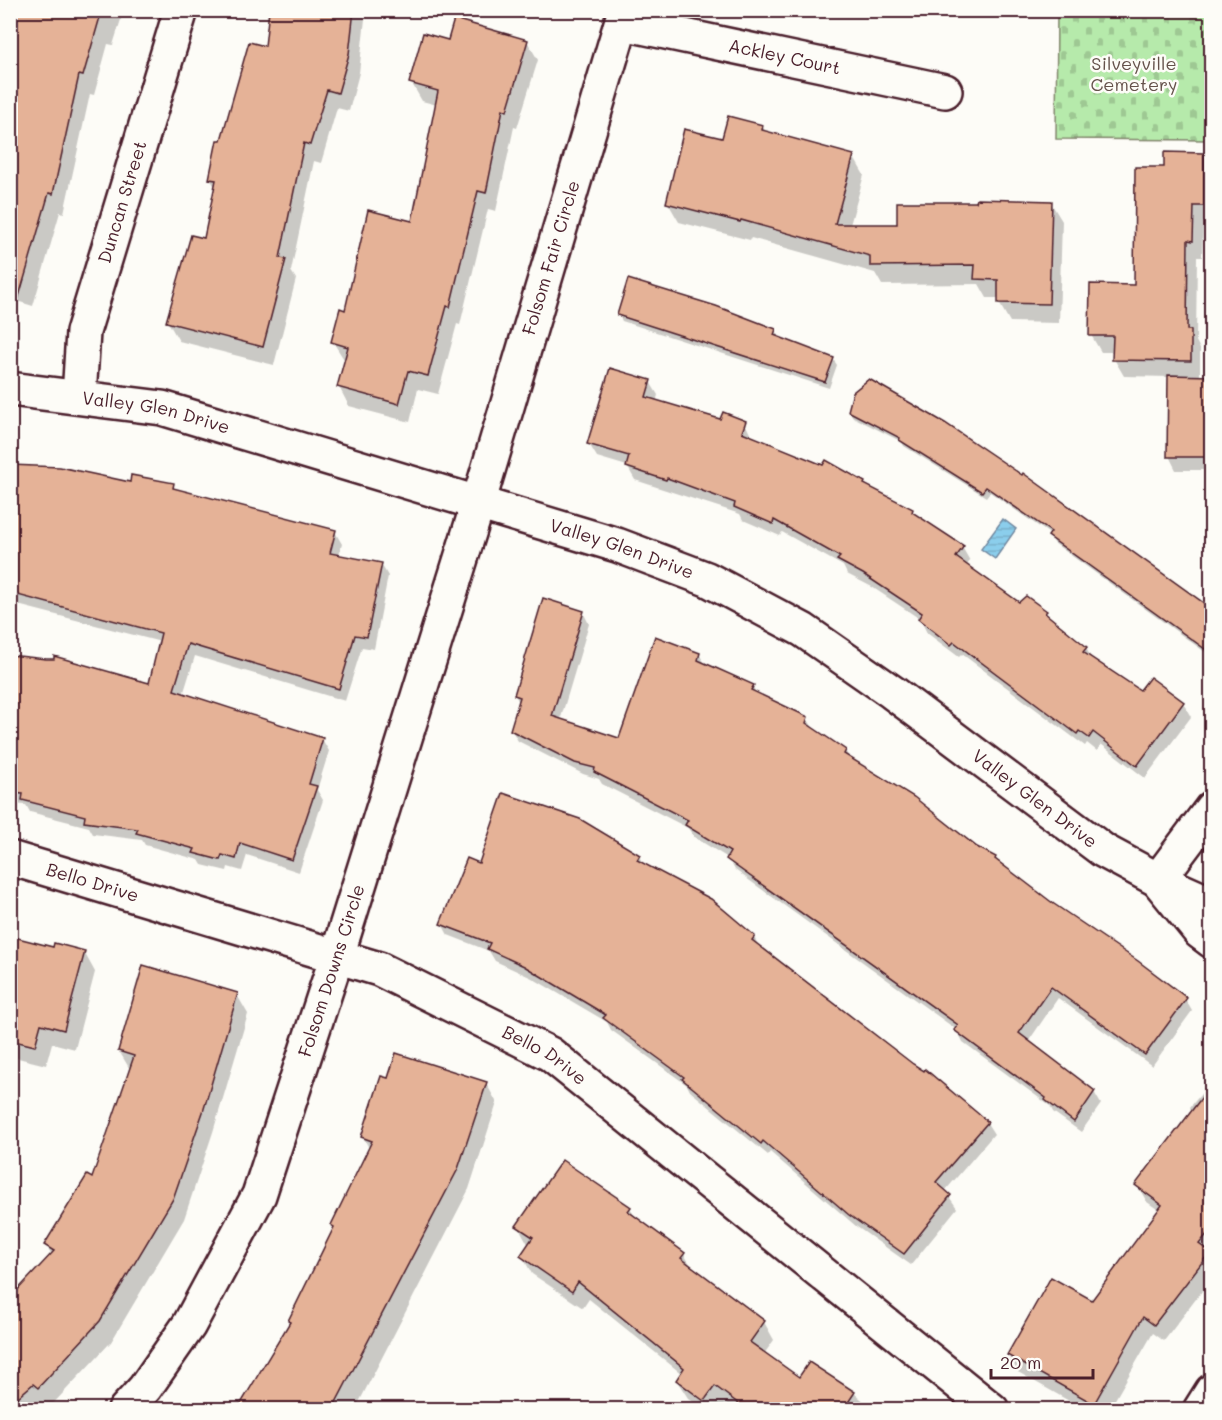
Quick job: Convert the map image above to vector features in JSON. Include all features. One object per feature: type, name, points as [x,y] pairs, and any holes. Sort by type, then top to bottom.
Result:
[{"type":"street","name":"Duncan Street","points":[[79,397],[83,332],[181,10]]},
{"type":"street","name":"Ackley Court","points":[[624,17],[945,91]]},
{"type":"street","name":"Folsom Fair Circle","points":[[478,504],[624,17]]},
{"type":"street","name":"Valley Glen Drive","points":[[10,389],[162,408],[663,560],[753,602],[803,630],[883,686],[1104,851],[1158,880],[1212,904]]},
{"type":"street","name":"Folsom Downs Circle","points":[[125,1410],[145,1388],[189,1325],[259,1195],[337,956],[478,504]]},
{"type":"street","points":[[1158,880],[1212,808]]},
{"type":"street","name":"Bello Drive","points":[[10,858],[379,969],[550,1054],[992,1410]]},
{"type":"street","name":"Valley Glen Drive","points":[[1158,880],[1200,932],[1212,940]]},
{"type":"street","points":[[1200,1410],[1212,1391]]},
{"type":"green space","name":"Silveyville Cemetery","points":[[1057,11],[1211,11],[1211,140],[1056,139]]},
{"type":"water","points":[[1003,519],[1016,529],[995,559],[981,549]]},
{"type":"building","points":[[15,10],[102,10],[83,76],[79,75],[53,194],[49,193],[18,300],[10,299],[10,27]]},
{"type":"building","points":[[269,10],[354,10],[349,54],[338,93],[327,90],[310,145],[304,143],[280,258],[286,259],[263,347],[166,322],[191,235],[204,238],[216,180],[209,179],[217,140],[221,140],[249,42],[265,46]]},
{"type":"building","points":[[454,19],[528,40],[507,111],[503,109],[486,193],[478,191],[450,307],[447,306],[428,376],[408,371],[399,404],[337,387],[348,347],[331,342],[340,308],[345,310],[368,210],[412,221],[438,91],[409,83],[423,33],[448,40]]},
{"type":"building","points":[[728,116],[763,125],[762,130],[854,155],[835,224],[897,224],[897,202],[976,202],[977,199],[1052,201],[1049,304],[998,303],[998,280],[974,279],[975,265],[870,266],[870,256],[741,220],[740,222],[666,203],[684,129],[722,138]]},
{"type":"building","points":[[1164,152],[1204,153],[1204,206],[1194,206],[1193,241],[1188,240],[1187,330],[1191,330],[1191,361],[1112,360],[1113,336],[1089,336],[1090,284],[1134,285],[1135,167],[1164,167]]},
{"type":"building","points":[[628,279],[716,306],[776,329],[774,335],[834,358],[825,382],[617,315]]},
{"type":"building","points":[[610,368],[651,380],[646,397],[720,419],[723,412],[746,421],[742,432],[823,465],[826,460],[865,482],[864,484],[913,509],[912,512],[964,546],[956,557],[1019,602],[1026,596],[1047,611],[1045,613],[1087,647],[1083,652],[1140,690],[1150,677],[1184,702],[1137,766],[1093,732],[1089,738],[1079,731],[1077,734],[954,642],[951,645],[918,619],[922,613],[863,574],[837,560],[840,557],[774,520],[773,524],[734,507],[735,503],[667,478],[666,480],[626,467],[629,456],[587,444]]},
{"type":"building","points":[[1168,375],[1212,376],[1212,457],[1167,457]]},
{"type":"building","points":[[869,379],[945,423],[1022,475],[1023,473],[1212,609],[1212,654],[1048,536],[1051,532],[986,487],[982,492],[899,440],[900,438],[848,411],[853,392]]},
{"type":"building","points":[[10,465],[60,467],[130,482],[131,475],[174,483],[173,488],[336,530],[330,553],[382,563],[367,637],[355,635],[339,689],[188,644],[174,690],[323,738],[309,784],[317,786],[292,860],[240,843],[236,859],[222,855],[220,860],[193,853],[195,849],[136,833],[138,829],[84,822],[85,816],[22,800],[23,794],[10,793],[10,655],[46,659],[54,659],[54,656],[149,683],[161,633],[10,593]]},
{"type":"building","points":[[543,598],[584,611],[552,716],[619,738],[655,636],[700,653],[698,660],[754,685],[751,690],[808,717],[806,723],[846,750],[844,754],[914,797],[977,847],[996,857],[995,859],[1054,904],[1138,961],[1187,998],[1145,1055],[1051,987],[1019,1033],[1095,1091],[1074,1122],[1045,1100],[1046,1098],[954,1030],[958,1025],[726,859],[730,852],[685,825],[688,820],[594,772],[595,768],[575,763],[510,730],[520,697],[514,695]]},
{"type":"building","points":[[503,793],[580,819],[640,855],[637,860],[711,899],[755,936],[752,940],[913,1064],[924,1071],[925,1069],[988,1122],[936,1182],[951,1195],[904,1254],[849,1215],[763,1141],[761,1144],[682,1079],[684,1077],[603,1018],[606,1015],[524,966],[487,949],[490,943],[440,924],[467,858],[479,863]]},
{"type":"building","points":[[10,936],[53,947],[54,943],[85,951],[64,1030],[41,1024],[35,1046],[10,1040]]},
{"type":"building","points":[[143,965],[238,993],[203,1112],[173,1199],[100,1321],[38,1388],[33,1384],[10,1404],[10,1298],[54,1251],[44,1245],[87,1175],[92,1178],[134,1056],[118,1051]]},
{"type":"building","points":[[396,1053],[487,1082],[458,1169],[332,1410],[237,1410],[290,1322],[288,1321],[334,1227],[331,1225],[372,1141],[361,1137],[381,1076],[388,1078]]},
{"type":"building","points":[[1212,1084],[1212,1228],[1199,1244],[1210,1252],[1154,1325],[1143,1317],[1094,1404],[1007,1355],[1051,1277],[1092,1300],[1162,1205],[1135,1185]]},
{"type":"building","points":[[562,1160],[631,1207],[628,1211],[685,1253],[681,1258],[765,1321],[750,1342],[799,1377],[809,1362],[855,1392],[843,1410],[747,1410],[715,1386],[704,1401],[676,1380],[684,1368],[578,1282],[572,1292],[520,1256],[533,1237],[516,1226]]}]
